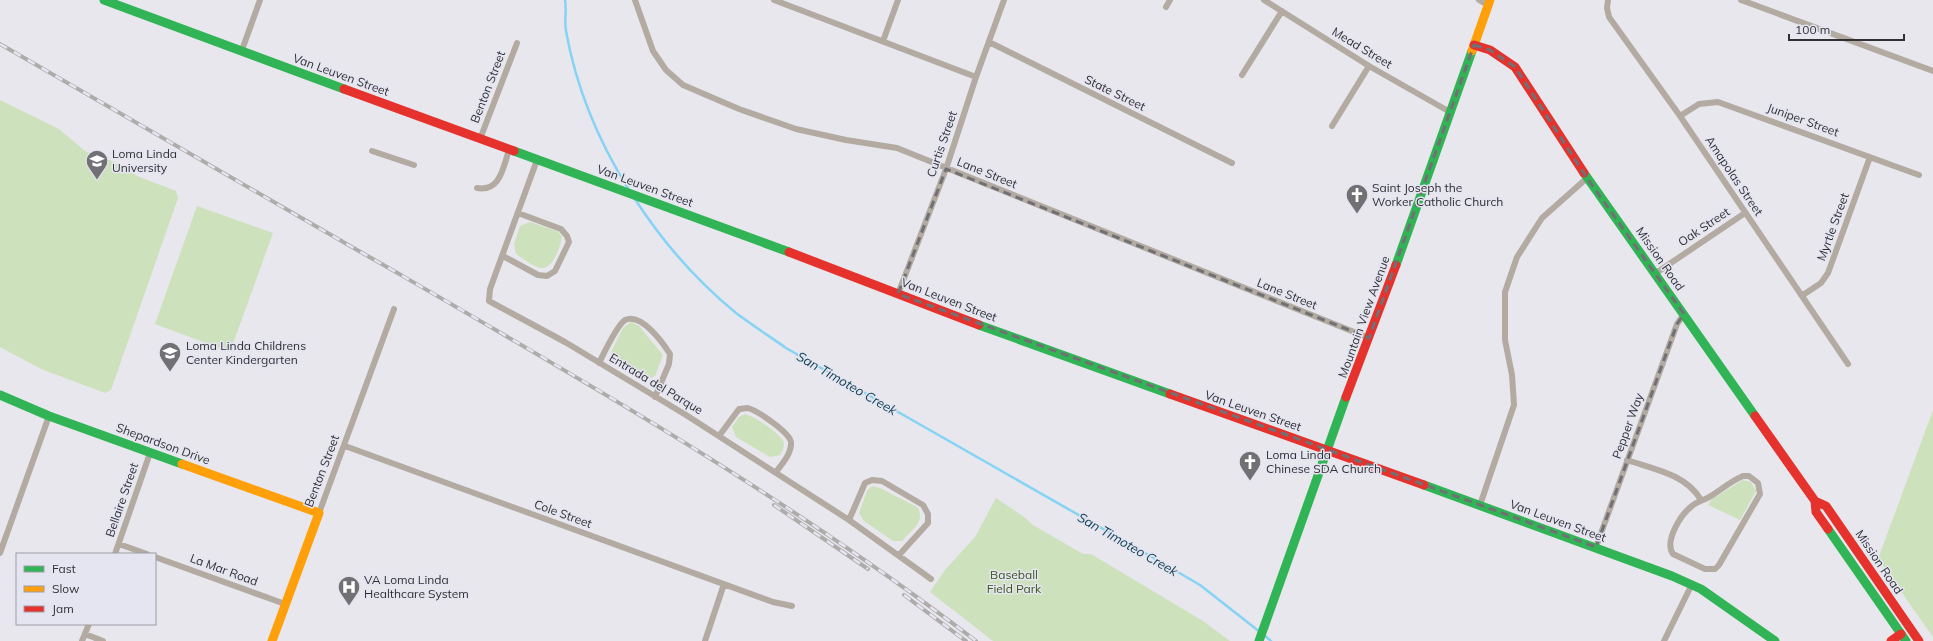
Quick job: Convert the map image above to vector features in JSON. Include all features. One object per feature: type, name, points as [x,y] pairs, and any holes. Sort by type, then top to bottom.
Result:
[{"type":"street","name":"Van Leuven Street","points":[[104,0],[509,150],[658,203],[1107,372],[1326,449],[1596,547],[1692,584],[1775,641]]},
{"type":"street","points":[[242,50],[260,0]]},
{"type":"street","name":"Lane Street","points":[[635,0],[653,51],[666,70],[683,85],[739,109],[796,129],[846,140],[897,148],[1369,338]]},
{"type":"street","points":[[774,0],[791,3],[976,77]]},
{"type":"street","points":[[883,41],[898,0]]},
{"type":"street","name":"Curtis Street","points":[[898,294],[946,169],[976,77],[1004,0]]},
{"type":"street","points":[[1166,7],[1170,0]]},
{"type":"street","name":"Mead Street","points":[[1264,0],[1369,66],[1450,112]]},
{"type":"street","points":[[1479,0],[1489,2]]},
{"type":"street","name":"Amapolas Street","points":[[1608,0],[1606,8],[1609,17],[1680,116],[1848,364]]},
{"type":"street","points":[[1741,0],[1933,70]]},
{"type":"street","name":"Mountain View Avenue","points":[[1259,641],[1326,449],[1369,338],[1489,2]]},
{"type":"street","points":[[1242,75],[1282,11]]},
{"type":"street","name":"State Street","points":[[989,42],[1232,163]]},
{"type":"street","name":"Benton Street","points":[[480,139],[517,43]]},
{"type":"street","name":"Mission Road","points":[[1474,45],[1490,50],[1515,67],[1587,178],[1656,273],[1809,492],[1815,501],[1816,512],[1904,637]]},
{"type":"street","points":[[1332,126],[1369,66]]},
{"type":"street","name":"Juniper Street","points":[[1680,116],[1699,104],[1718,102],[1919,175]]},
{"type":"street","points":[[477,188],[485,189],[494,186],[499,178],[509,150]]},
{"type":"street","points":[[372,151],[414,165]]},
{"type":"street","name":"Myrtle Street","points":[[1802,295],[1821,282],[1828,273],[1870,157]]},
{"type":"street","name":"Entrada del Parque","points":[[537,160],[490,289],[489,301],[599,363],[720,436],[849,520],[931,579]]},
{"type":"street","points":[[1480,505],[1514,405],[1512,375],[1505,340],[1505,292],[1516,257],[1542,218],[1587,178]]},
{"type":"street","points":[[502,256],[538,275],[547,276],[556,272],[569,242],[567,236],[561,229],[518,212]]},
{"type":"street","name":"Oak Street","points":[[1656,273],[1745,213]]},
{"type":"street","name":"Benton Street","points":[[272,641],[345,446],[394,309]]},
{"type":"street","name":"Pepper Way","points":[[1596,547],[1677,324],[1684,314]]},
{"type":"street","points":[[599,363],[619,327],[625,320],[632,319],[641,321],[652,330],[670,354],[669,364],[655,396]]},
{"type":"street","name":"Shepardson Drive","points":[[0,395],[49,416],[319,513]]},
{"type":"street","points":[[720,436],[739,409],[746,408],[754,411],[786,432],[791,441],[790,451],[776,472]]},
{"type":"street","points":[[0,553],[49,416]]},
{"type":"street","name":"Cole Street","points":[[345,446],[774,602],[792,606]]},
{"type":"street","name":"Bellaire Street","points":[[115,553],[150,452]]},
{"type":"street","points":[[1627,460],[1680,478],[1688,483],[1701,500]]},
{"type":"street","points":[[1743,476],[1754,479],[1760,487],[1760,494],[1719,565],[1710,570],[1678,558],[1670,551],[1670,543],[1679,520],[1686,511],[1701,500],[1709,497],[1743,476]]},
{"type":"street","points":[[849,520],[865,483],[872,480],[882,481],[923,506],[928,514],[928,523],[899,555]]},
{"type":"street","name":"Mission Road","points":[[1815,501],[1826,506],[1919,641]]},
{"type":"street","points":[[118,544],[144,553]]},
{"type":"street","name":"La Mar Road","points":[[156,557],[286,604]]},
{"type":"street","points":[[706,641],[724,584]]},
{"type":"street","points":[[1664,641],[1692,584]]},
{"type":"street","points":[[82,641],[89,625]]},
{"type":"street","points":[[85,634],[103,641]]},
{"type":"street","points":[[1890,641],[1904,637]]},
{"type":"highlighted area","points":[[1474,45],[1490,50],[1515,67],[1587,178],[1684,314],[1677,324],[1596,547],[898,294],[946,169],[1369,338]]},
{"type":"green space","points":[[0,100],[59,129],[85,151],[112,161],[137,176],[176,191],[178,198],[111,390],[105,393],[41,369],[0,347]]},
{"type":"green space","points":[[197,206],[273,233],[230,352],[155,324]]},
{"type":"green space","points":[[530,222],[557,231],[562,236],[556,256],[545,268],[535,266],[516,254],[514,244],[520,226]]},
{"type":"green space","points":[[631,322],[639,326],[663,355],[655,376],[646,380],[614,361],[611,352],[623,328]]},
{"type":"green space","points":[[1933,410],[1933,637],[1878,559]]},
{"type":"green space","points":[[745,414],[755,418],[767,426],[782,439],[784,445],[780,455],[770,457],[736,437],[732,427],[739,417]]},
{"type":"green space","points":[[1743,480],[1751,482],[1756,491],[1740,520],[1708,505],[1712,499]]},
{"type":"green space","points":[[872,486],[880,488],[917,507],[920,512],[917,526],[902,541],[893,541],[864,521],[859,513],[867,491]]},
{"type":"green space","name":"Baseball Field Park","points":[[996,498],[1033,525],[1083,554],[1091,554],[1203,621],[1230,641],[993,641],[930,592],[945,570],[975,537]]},
{"type":"waterway","name":"San Timoteo Creek","points":[[565,0],[566,31],[570,52],[582,93],[608,153],[629,190]]},
{"type":"waterway","name":"San Timoteo Creek","points":[[635,199],[645,215],[694,274],[722,301],[754,326],[786,348],[1200,585],[1260,632]]},
{"type":"waterway","name":"San Timoteo Creek","points":[[1264,635],[1271,641]]},
{"type":"railway","points":[[0,44],[469,314],[691,447],[836,540],[976,641]]},
{"type":"railway","points":[[774,505],[868,569]]},
{"type":"railway","points":[[904,595],[966,641]]},
{"type":"traffic: fast","points":[[104,0],[344,89]]},
{"type":"traffic: fast","points":[[1396,265],[1472,51]]},
{"type":"traffic: fast","points":[[514,151],[789,252]]},
{"type":"traffic: fast","points":[[1584,173],[1755,416]]},
{"type":"traffic: fast","points":[[979,325],[1170,394]]},
{"type":"traffic: fast","points":[[0,395],[49,416],[182,464]]},
{"type":"traffic: fast","points":[[1259,641],[1346,397]]},
{"type":"traffic: fast","points":[[1424,485],[1672,576],[1701,589],[1775,641]]},
{"type":"traffic: fast","points":[[1828,529],[1906,641]]},
{"type":"traffic: slow","points":[[1472,51],[1490,0]]},
{"type":"traffic: slow","points":[[182,464],[319,513],[272,641]]},
{"type":"traffic: jam","points":[[1474,45],[1490,50],[1515,67],[1584,173]]},
{"type":"traffic: jam","points":[[344,89],[514,151]]},
{"type":"traffic: jam","points":[[789,252],[979,325]]},
{"type":"traffic: jam","points":[[1346,397],[1396,265]]},
{"type":"traffic: jam","points":[[1170,394],[1424,485]]},
{"type":"traffic: jam","points":[[1755,416],[1815,501],[1816,512],[1828,529]]},
{"type":"traffic: jam","points":[[1815,501],[1826,506],[1919,641]]},
{"type":"traffic: jam","points":[[1891,641],[1901,634]]},
{"type":"place","name":"Loma Linda University","points":[[97,180]]},
{"type":"place","name":"Saint Joseph the Worker Catholic Church","points":[[1357,214]]},
{"type":"place","name":"Loma Linda Childrens Center Kindergarten","points":[[170,372]]},
{"type":"place","name":"Loma Linda Chinese SDA Church","points":[[1250,482]]},
{"type":"place","name":"VA Loma Linda Healthcare System","points":[[349,606]]}]
